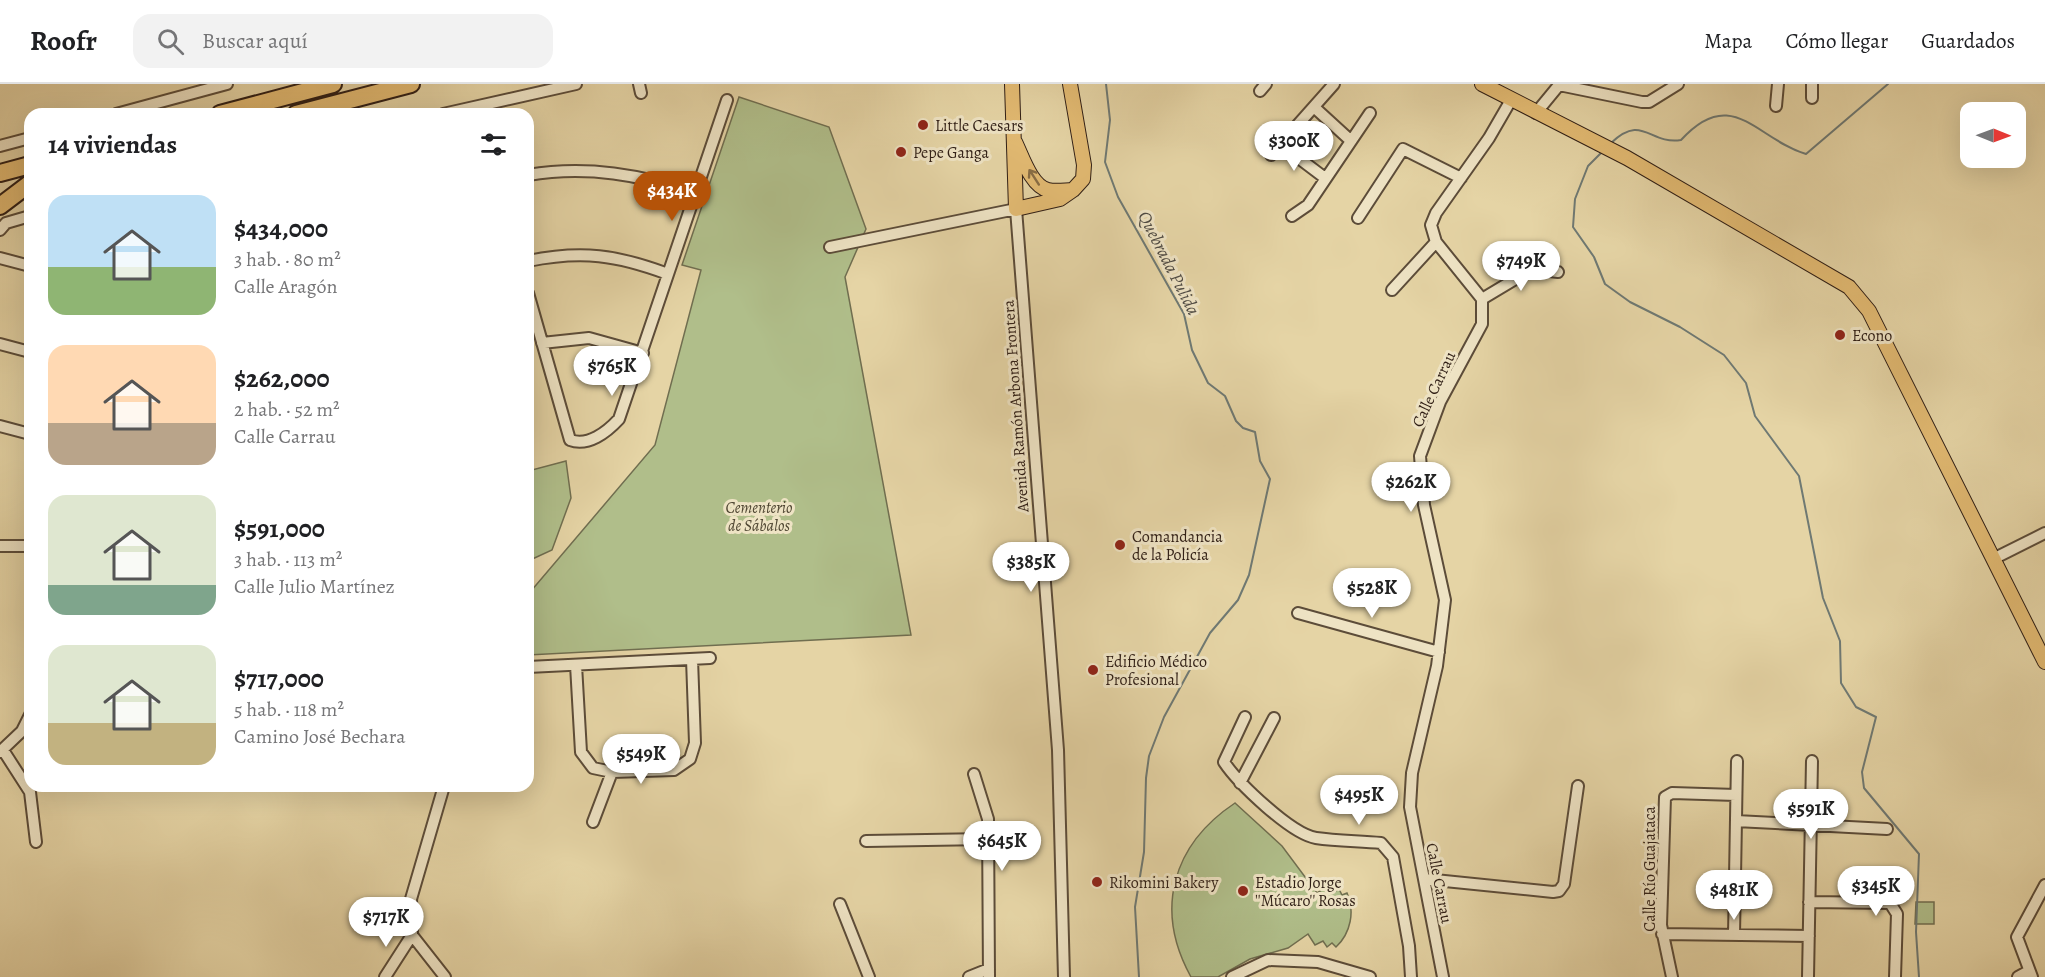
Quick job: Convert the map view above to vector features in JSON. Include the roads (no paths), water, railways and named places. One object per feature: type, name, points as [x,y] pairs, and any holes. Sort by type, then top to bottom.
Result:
[{"type":"highway","points":[[243,108],[333,84]]},
{"type":"highway","points":[[319,108],[411,84]]},
{"type":"highway","points":[[0,173],[24,167]]},
{"type":"highway","points":[[0,191],[24,185]]},
{"type":"highway","points":[[0,206],[24,188]]},
{"type":"main road","name":"Avenida Ramón Arbona Frontera","points":[[1012,84],[1016,209]]},
{"type":"main road","points":[[1016,209],[1060,199],[1083,179],[1084,165],[1070,84]]},
{"type":"main road","points":[[1490,86],[1536,113],[1591,138],[1627,158],[1849,287],[1869,311],[1995,558],[2045,662]]},
{"type":"main road","points":[[1012,137],[1033,177],[1041,187],[1048,190],[1073,190]]},
{"type":"street","points":[[138,108],[227,84]]},
{"type":"street","points":[[486,108],[576,84]]},
{"type":"street","points":[[1270,154],[1315,108],[1334,84]]},
{"type":"street","points":[[1536,113],[1559,85],[1649,102],[1678,84]]},
{"type":"street","points":[[1776,106],[1778,84]]},
{"type":"street","points":[[1812,84],[1812,99]]},
{"type":"street","points":[[1511,99],[1489,138],[1436,213],[1431,225],[1436,242],[1482,299],[1532,269],[1558,272]]},
{"type":"street","points":[[534,314],[570,440],[578,443],[602,435],[619,419],[727,100]]},
{"type":"street","points":[[1315,108],[1350,140]]},
{"type":"street","points":[[1292,216],[1308,205],[1370,113]]},
{"type":"street","points":[[0,146],[24,140]]},
{"type":"street","points":[[1280,144],[1325,178]]},
{"type":"street","points":[[1358,218],[1403,149],[1461,178]]},
{"type":"street","points":[[534,174],[567,171],[608,172],[652,179],[697,193]]},
{"type":"street","points":[[830,247],[1016,209]]},
{"type":"street","name":"Avenida Ramón Arbona Frontera","points":[[1016,209],[1058,750],[1064,977]]},
{"type":"street","points":[[0,230],[6,223],[24,218]]},
{"type":"street","points":[[1392,290],[1436,242]]},
{"type":"street","points":[[534,260],[556,255],[611,256],[668,274]]},
{"type":"street","points":[[0,258],[24,264]]},
{"type":"street","name":"Calle Carrau","points":[[1443,977],[1410,807],[1412,773],[1439,652],[1445,600],[1424,505],[1420,456],[1440,402],[1482,324],[1482,299]]},
{"type":"street","points":[[542,343],[589,338],[643,353]]},
{"type":"street","points":[[0,344],[24,350]]},
{"type":"street","points":[[0,426],[24,432]]},
{"type":"street","points":[[1995,558],[2045,533]]},
{"type":"street","points":[[0,546],[24,546]]},
{"type":"street","points":[[1298,613],[1439,652]]},
{"type":"street","points":[[534,668],[710,658]]},
{"type":"street","points":[[576,665],[581,752],[593,768],[612,772],[674,770],[690,759],[695,743],[692,659]]},
{"type":"street","points":[[1245,717],[1224,762],[1240,783],[1282,819],[1314,837],[1381,843],[1392,857],[1410,946],[1411,977]]},
{"type":"street","points":[[1240,783],[1274,718]]},
{"type":"street","points":[[24,727],[2,751],[24,783]]},
{"type":"street","points":[[1734,935],[1737,761]]},
{"type":"street","points":[[1808,977],[1809,824],[1812,761]]},
{"type":"street","points":[[593,822],[612,772]]},
{"type":"street","points":[[969,977],[989,973],[986,808],[974,774]]},
{"type":"street","points":[[1425,879],[1560,891],[1564,884],[1578,786]]},
{"type":"street","points":[[30,792],[36,842]]},
{"type":"street","points":[[385,977],[412,934],[411,899],[441,792]]},
{"type":"street","name":"Calle Río Guajataca","points":[[1672,977],[1662,934],[1665,797],[1672,793],[1736,795]]},
{"type":"street","points":[[1736,821],[1809,824],[1818,828],[1887,829]]},
{"type":"street","points":[[866,841],[987,839]]},
{"type":"street","points":[[2018,977],[2031,974],[2017,937],[2045,885]]},
{"type":"street","points":[[1809,902],[1890,903],[1893,905],[1897,914],[1895,977]]},
{"type":"street","points":[[840,904],[869,977]]},
{"type":"street","points":[[412,934],[445,977]]},
{"type":"street","points":[[1662,934],[1809,936]]},
{"type":"street","points":[[1232,977],[1268,960],[1318,962],[1370,977]]},
{"type":"waterway","name":"Quebrada Pulida","points":[[1106,84],[1110,120],[1105,162],[1118,197],[1184,314],[1192,350],[1208,383],[1225,396],[1236,421],[1243,428],[1255,432],[1260,461],[1270,479],[1249,575],[1238,600],[1210,633],[1164,717],[1149,756],[1146,778],[1144,852],[1135,907],[1139,977]]},
{"type":"waterway","points":[[1611,143],[1622,134],[1639,130],[1661,138],[1681,140],[1699,124],[1715,116],[1730,116],[1744,120],[1788,147],[1806,154],[1888,84]]},
{"type":"waterway","points":[[1603,151],[1588,166],[1575,199],[1573,227],[1594,257],[1605,284],[1630,302],[1680,327],[1724,355],[1746,383],[1755,416],[1799,476],[1823,598],[1840,641],[1841,683],[1856,707],[1876,717],[1862,772],[1864,788],[1919,854],[1916,932],[1919,977]]},
{"type":"place","name":"Little Caesars","points":[[923,125]]},
{"type":"place","name":"Pepe Ganga","points":[[901,152]]},
{"type":"place","name":"Econo","points":[[1840,335]]},
{"type":"place","name":"Comandancia de la Policía","points":[[1120,545]]},
{"type":"place","name":"Edificio Médico Profesional","points":[[1093,670]]},
{"type":"place","name":"Rikomini Bakery","points":[[1097,882]]},
{"type":"place","name":"Estadio Jorge ''Múcaro'' Rosas","points":[[1243,891]]},
{"type":"park label","name":"Cementerio de Sábalos","points":[[759,516]]}]
